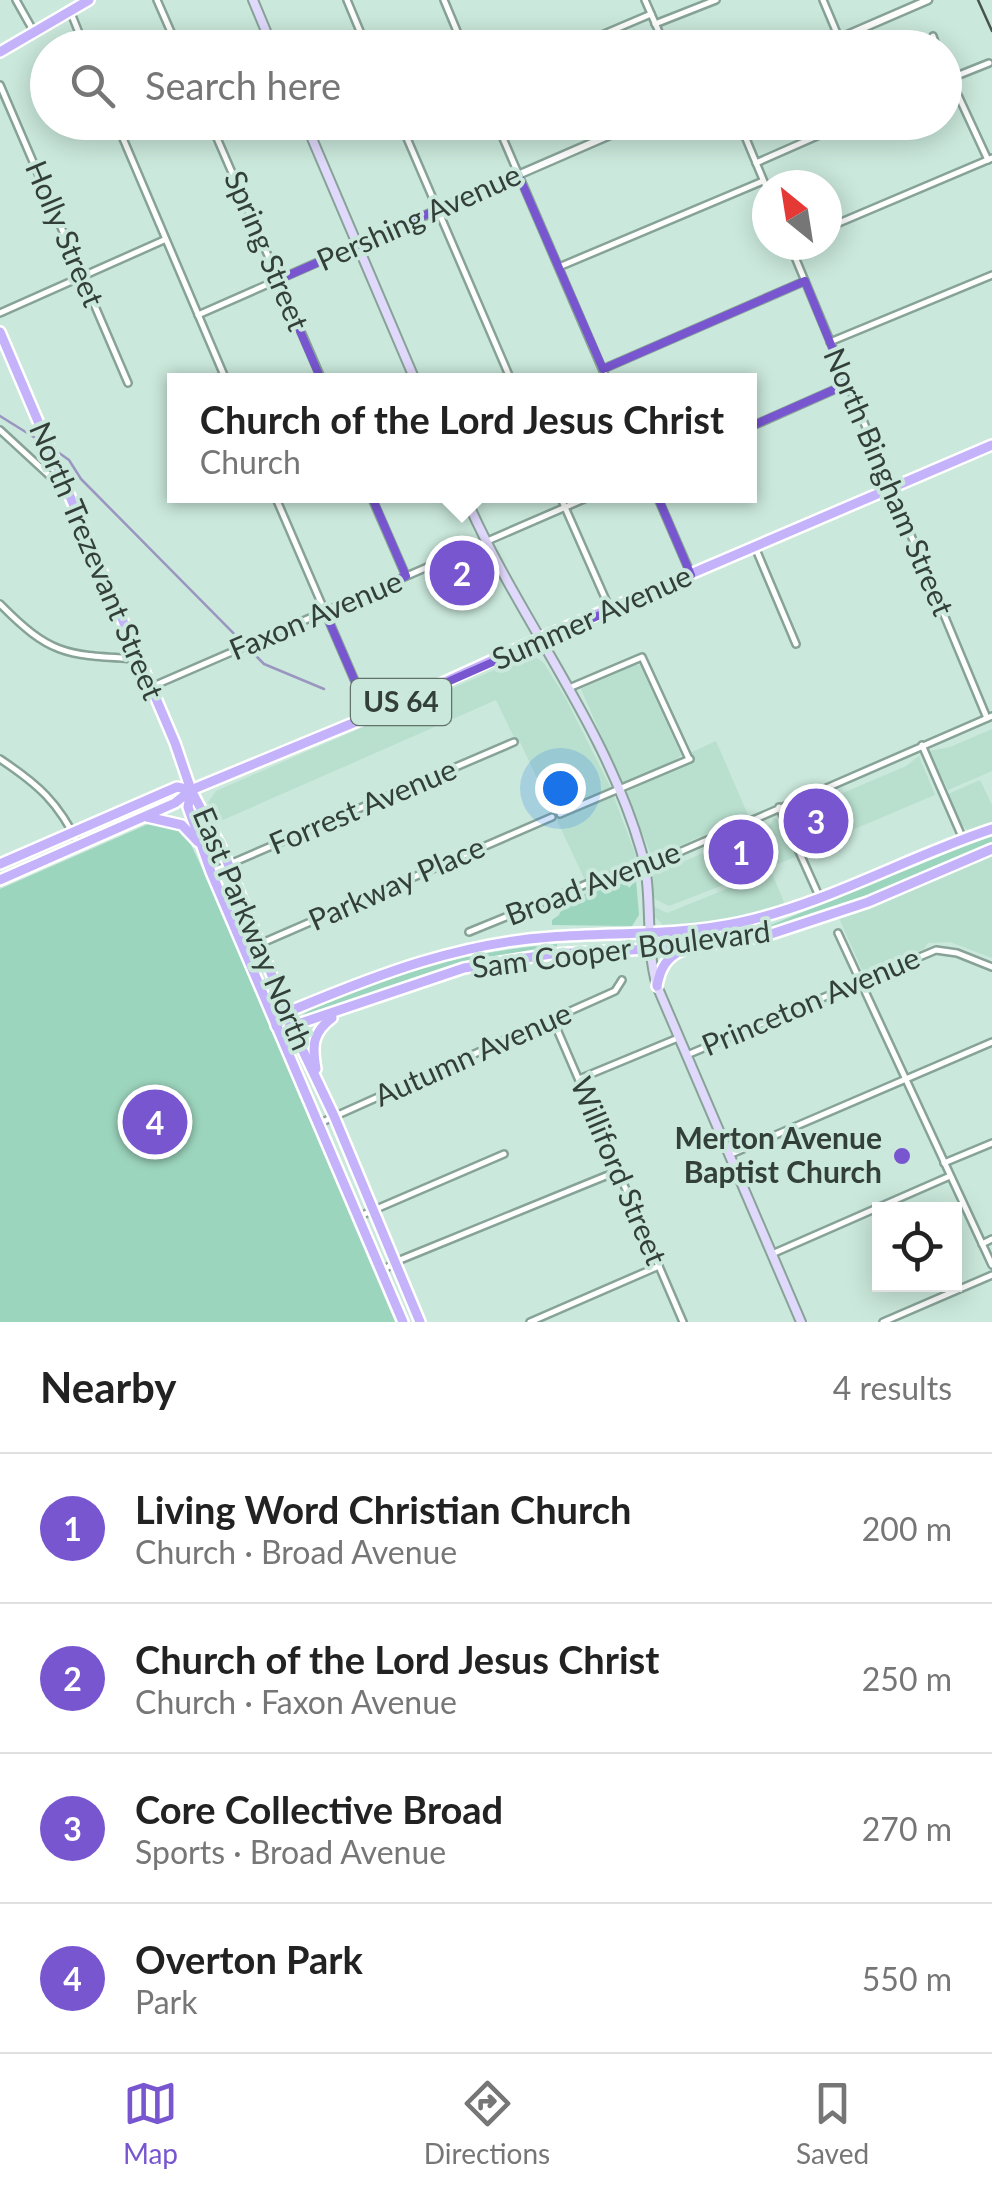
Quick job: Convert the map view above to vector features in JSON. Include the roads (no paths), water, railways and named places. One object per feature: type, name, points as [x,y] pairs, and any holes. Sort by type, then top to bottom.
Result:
[{"type":"main road","points":[[37,30],[89,0]]},
{"type":"main road","points":[[252,0],[265,30]]},
{"type":"main road","points":[[0,52],[30,34]]},
{"type":"main road","points":[[313,140],[412,373]]},
{"type":"main road","name":"North Trezevant Street","points":[[0,332],[191,790]]},
{"type":"main road","name":"Summer Avenue","points":[[191,790],[370,716],[992,444]]},
{"type":"main road","points":[[467,503],[501,576],[570,688],[618,790],[644,867],[648,950],[656,986],[801,1322]]},
{"type":"main road","points":[[0,864],[176,787],[191,790]]},
{"type":"main road","points":[[0,880],[175,803],[191,790]]},
{"type":"main road","name":"East Parkway North","points":[[191,790],[188,807],[211,872],[403,1322]]},
{"type":"main road","name":"East Parkway North","points":[[191,790],[228,866],[292,1027],[334,1116],[420,1322]]},
{"type":"main road","points":[[144,816],[182,825],[202,847]]},
{"type":"main road","name":"Sam Cooper Boulevard","points":[[276,1026],[287,1012],[398,967],[439,955],[550,936],[738,923],[820,900],[963,838],[992,830]]},
{"type":"main road","name":"Sam Cooper Boulevard","points":[[276,1026],[292,1027],[459,968],[551,954],[689,947],[766,936],[816,922],[992,849]]},
{"type":"main road","points":[[656,986],[667,960],[689,947]]},
{"type":"main road","points":[[318,1082],[313,1055],[315,1034],[345,1009]]},
{"type":"street","points":[[16,0],[33,30]]},
{"type":"street","points":[[157,0],[170,30]]},
{"type":"street","points":[[346,0],[359,30]]},
{"type":"street","points":[[445,0],[457,30]]},
{"type":"street","points":[[644,0],[658,30]]},
{"type":"street","points":[[656,24],[716,0]]},
{"type":"street","points":[[823,0],[836,30]]},
{"type":"street","points":[[859,30],[928,0]]},
{"type":"street","points":[[70,11],[78,30]]},
{"type":"street","points":[[613,30],[651,14]]},
{"type":"street","points":[[962,74],[989,63]]},
{"type":"street","name":"Holly Street","points":[[0,85],[128,383]]},
{"type":"street","points":[[842,222],[990,159],[962,108]]},
{"type":"street","points":[[123,140],[223,373]]},
{"type":"street","name":"Spring Street","points":[[218,140],[319,373]]},
{"type":"street","points":[[408,140],[508,373]]},
{"type":"street","points":[[504,140],[604,373]]},
{"type":"street","name":"Pershing Avenue","points":[[198,315],[598,140]]},
{"type":"street","points":[[747,140],[759,170]]},
{"type":"street","points":[[756,163],[808,140]]},
{"type":"street","points":[[558,267],[752,186]]},
{"type":"street","points":[[0,313],[164,240]]},
{"type":"street","name":"North Bingham Street","points":[[796,260],[989,717]]},
{"type":"street","points":[[830,342],[992,274]]},
{"type":"street","points":[[602,369],[805,281]]},
{"type":"street","points":[[757,424],[847,384]]},
{"type":"street","points":[[0,430],[66,490]]},
{"type":"street","points":[[278,503],[370,716]]},
{"type":"street","points":[[374,503],[406,576]]},
{"type":"street","points":[[564,503],[610,610]]},
{"type":"street","name":"Faxon Avenue","points":[[150,687],[573,503]]},
{"type":"street","points":[[660,503],[691,575]]},
{"type":"street","points":[[756,546],[796,644]]},
{"type":"street","points":[[0,604],[49,646],[76,656],[138,658]]},
{"type":"street","points":[[560,814],[691,759],[642,657],[570,688]]},
{"type":"street","name":"Broad Avenue","points":[[469,932],[594,882],[644,867],[989,717]]},
{"type":"street","name":"Forrest Avenue","points":[[211,872],[514,742]]},
{"type":"street","points":[[922,746],[963,838]]},
{"type":"street","points":[[0,759],[39,784],[79,845]]},
{"type":"street","points":[[780,807],[820,900]]},
{"type":"street","name":"Parkway Place","points":[[243,951],[552,817]]},
{"type":"street","points":[[838,933],[992,1266]]},
{"type":"street","name":"Princeton Avenue","points":[[687,1055],[936,950],[957,952],[992,967]]},
{"type":"street","name":"Autumn Avenue","points":[[318,1124],[615,992],[622,980]]},
{"type":"street","name":"Williford Street","points":[[553,1020],[683,1322]]},
{"type":"street","name":"Princeton Avenue","points":[[579,1079],[679,1038]]},
{"type":"street","points":[[729,1156],[992,1042]]},
{"type":"street","points":[[944,1163],[992,1142]]},
{"type":"street","points":[[358,1216],[504,1154]]},
{"type":"street","points":[[382,1272],[395,1262],[618,1170]]},
{"type":"street","points":[[772,1254],[950,1176]]},
{"type":"street","points":[[982,1244],[992,1240]]},
{"type":"street","points":[[530,1322],[660,1266]]},
{"type":"street","points":[[883,1322],[992,1275]]},
{"type":"waterway","points":[[0,416],[45,444]]},
{"type":"waterway","points":[[52,448],[69,460],[81,479],[264,664],[324,689]]},
{"type":"railway","points":[[978,0],[992,31]]},
{"type":"place","name":"Church of the Lord Jesus Christ","points":[[462,573]]},
{"type":"place","name":"Core Collective Broad","points":[[816,821]]},
{"type":"place","name":"Living Word Christian Church","points":[[741,852]]},
{"type":"place","name":"Overton Park","points":[[155,1122]]},
{"type":"place","name":"Merton Avenue Baptist Church","points":[[902,1156]]}]
